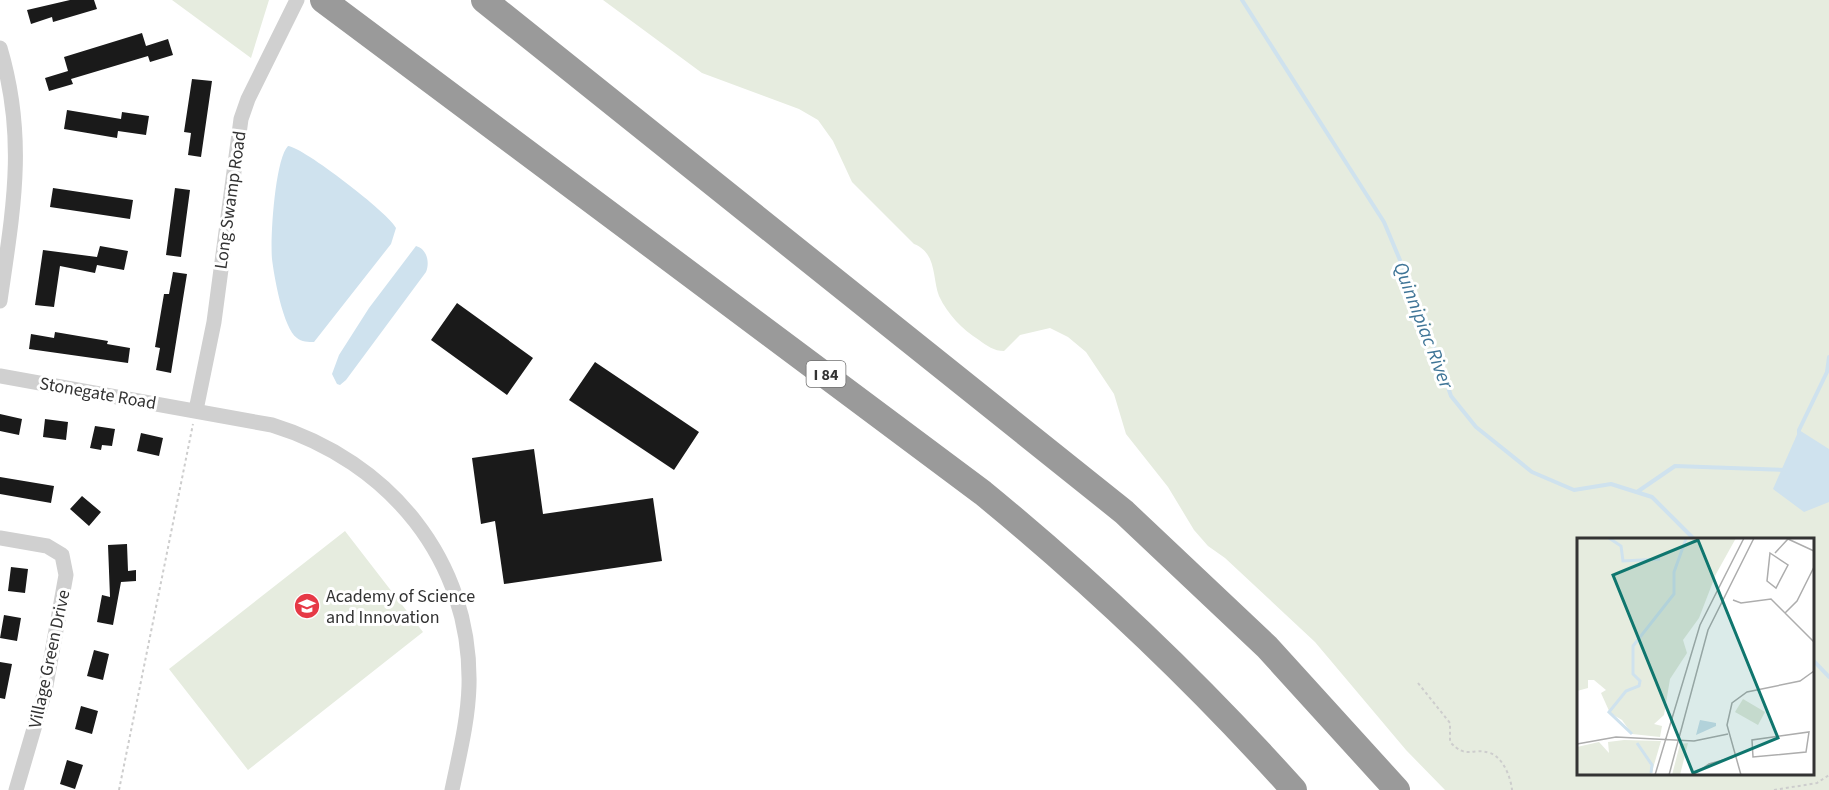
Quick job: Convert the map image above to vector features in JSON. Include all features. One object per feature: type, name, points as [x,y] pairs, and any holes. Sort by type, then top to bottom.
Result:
[{"type":"highway","name":"I 84","points":[[323,0],[918,443],[999,506],[1153,644],[1225,715],[1294,790]]},
{"type":"highway","points":[[484,0],[1124,512],[1260,640],[1397,790]]},
{"type":"street","name":"Long Swamp Road","points":[[196,410],[213,322],[241,119],[248,99],[297,0]]},
{"type":"street","points":[[0,48],[17,164],[0,301]]},
{"type":"street","name":"Stonegate Road","points":[[0,376],[196,410],[278,427],[333,450],[385,487],[425,534],[455,596],[467,649],[467,710],[452,790]]},
{"type":"street","name":"Village Green Drive","points":[[0,538],[47,546],[62,555],[66,575],[45,691],[16,790]]},
{"type":"path","points":[[119,790],[196,410]]},
{"type":"path","points":[[1418,683],[1450,723],[1450,742],[1458,750],[1466,753],[1488,752],[1496,756],[1506,770],[1512,790]]},
{"type":"path","points":[[1774,790],[1817,783],[1829,775]]},
{"type":"shaded area","points":[[172,0],[269,0],[251,58]]},
{"type":"shaded area","points":[[603,0],[1829,0],[1829,790],[1445,790],[1406,750],[1315,642],[1225,558],[1208,546],[1194,530],[1168,487],[1126,434],[1114,394],[1086,352],[1068,337],[1050,328],[1020,335],[1004,351],[997,350],[961,326],[939,296],[927,253],[914,244],[852,182],[833,141],[818,120],[799,109],[702,73]]},
{"type":"shaded area","points":[[345,531],[423,632],[248,770],[169,669]]},
{"type":"water","points":[[288,146],[310,157],[345,182],[379,209],[396,228],[391,244],[314,342],[299,339],[287,324],[272,259],[277,182],[283,154]]},
{"type":"water","points":[[416,246],[427,256],[426,272],[346,380],[340,385],[337,384],[332,374],[339,355],[369,308]]},
{"type":"water","points":[[1799,430],[1829,449],[1829,502],[1804,512],[1773,489]]},
{"type":"building","points":[[70,0],[94,0],[97,9],[53,22],[52,17],[31,24],[27,10]]},
{"type":"building","points":[[142,33],[146,46],[168,39],[173,55],[150,62],[148,56],[71,79],[73,84],[49,91],[45,78],[68,71],[64,57]]},
{"type":"building","points":[[192,79],[212,81],[201,157],[188,155],[191,133],[184,132]]},
{"type":"building","points":[[67,110],[121,119],[122,112],[149,116],[146,135],[118,131],[117,138],[64,129]]},
{"type":"building","points":[[53,188],[133,200],[130,219],[50,207]]},
{"type":"building","points":[[175,188],[190,190],[181,257],[166,255]]},
{"type":"building","points":[[100,246],[128,251],[124,270],[97,265],[95,273],[60,266],[54,307],[35,305],[43,250],[97,257]]},
{"type":"building","points":[[173,272],[187,274],[171,373],[156,370],[160,348],[155,347],[164,294],[169,294]]},
{"type":"building","points":[[457,303],[533,358],[507,395],[431,340]]},
{"type":"building","points":[[55,332],[108,341],[107,344],[130,348],[128,363],[29,349],[31,334],[54,338]]},
{"type":"building","points":[[595,362],[699,432],[674,470],[569,400]]},
{"type":"building","points":[[0,414],[22,419],[19,435],[0,431]]},
{"type":"building","points":[[45,419],[68,422],[66,440],[43,437]]},
{"type":"building","points":[[95,426],[115,429],[112,446],[102,445],[101,450],[90,448]]},
{"type":"building","points":[[141,433],[163,438],[159,456],[137,451]]},
{"type":"building","points":[[534,449],[543,514],[653,498],[662,561],[504,584],[495,521],[481,524],[472,458]]},
{"type":"building","points":[[0,477],[54,486],[51,503],[0,494]]},
{"type":"building","points":[[82,496],[101,512],[89,526],[70,509]]},
{"type":"building","points":[[127,544],[128,571],[136,570],[136,581],[121,582],[113,625],[97,622],[102,595],[110,597],[108,545]]},
{"type":"building","points":[[11,567],[28,569],[25,593],[8,591]]},
{"type":"building","points":[[4,615],[21,618],[17,641],[0,638]]},
{"type":"building","points":[[94,650],[109,654],[103,680],[87,676]]},
{"type":"building","points":[[0,662],[12,664],[5,699],[0,698]]},
{"type":"building","points":[[81,706],[98,711],[92,734],[75,729]]},
{"type":"building","points":[[67,760],[83,765],[75,789],[60,784]]},
{"type":"waterway","name":"Quinnipiac River","points":[[1242,0],[1384,222],[1423,315],[1451,396],[1476,427],[1532,472],[1574,490],[1611,484],[1652,497],[1693,538]]},
{"type":"waterway","points":[[1799,433],[1827,372],[1829,357]]},
{"type":"waterway","points":[[1637,492],[1675,466],[1784,470]]},
{"type":"waterway","name":"Quinnipiac River","points":[[1814,661],[1829,677]]},
{"type":"place","name":"Academy of Science and Innovation","points":[[307,606]]}]
